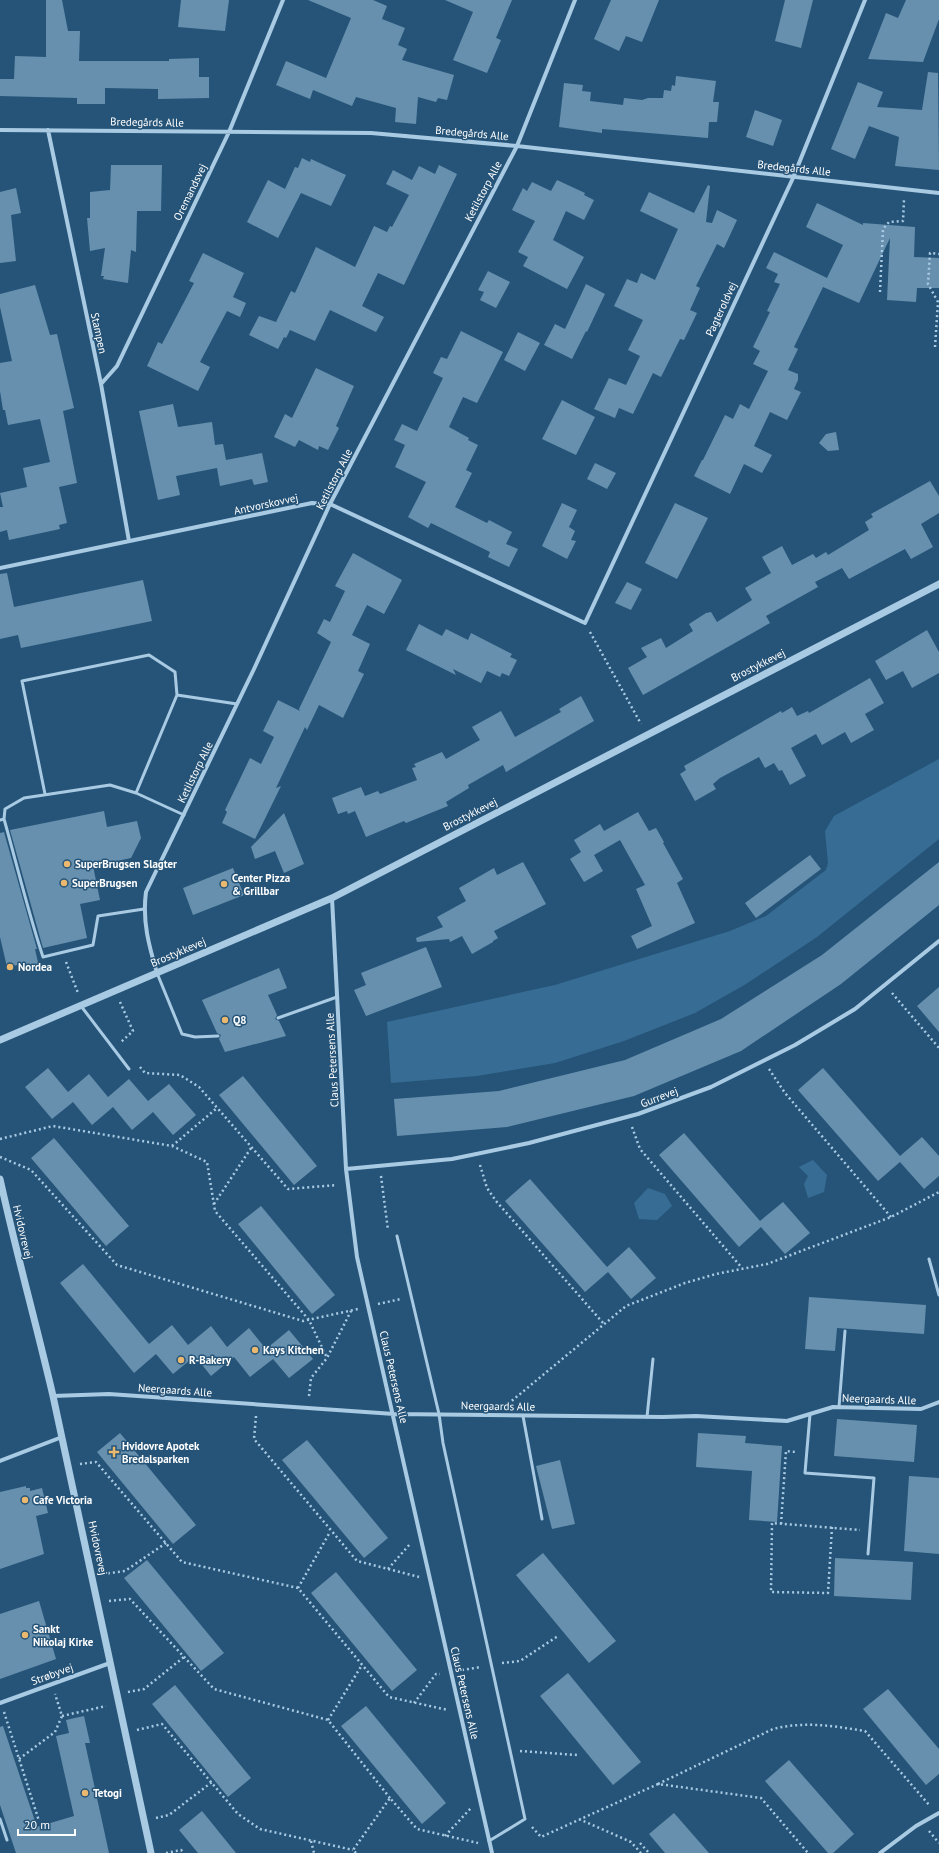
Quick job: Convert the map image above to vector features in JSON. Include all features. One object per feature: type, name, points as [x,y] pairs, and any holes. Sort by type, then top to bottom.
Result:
[{"type":"street","name":"Oremandsvej","points":[[101,384],[117,366],[229,132],[283,0]]},
{"type":"street","name":"Ketilstorp Alle","points":[[157,973],[146,930],[144,909],[146,892],[238,704],[330,504],[517,146],[575,0]]},
{"type":"street","name":"Pagteroldvej","points":[[585,623],[793,178],[865,0]]},
{"type":"street","name":"Bredegårds Alle","points":[[0,130],[371,133],[517,146],[793,178],[939,193]]},
{"type":"street","name":"Stampen","points":[[48,130],[101,384],[129,541]]},
{"type":"street","name":"Antvorskovvej","points":[[0,568],[312,503],[330,504],[585,623]]},
{"type":"street","name":"Brostykkevej","points":[[0,1040],[332,898],[939,584]]},
{"type":"street","name":"Claus Petersens Alle","points":[[332,898],[346,1169],[357,1258],[394,1414],[492,1853]]},
{"type":"street","name":"Gurrevej","points":[[346,1169],[452,1159],[529,1143],[628,1117],[711,1087],[795,1045],[855,1008],[939,941]]},
{"type":"street","name":"Hvidovrevej","points":[[0,1179],[14,1242],[39,1336],[69,1466],[151,1853]]},
{"type":"street","name":"Neergaards Alle","points":[[53,1396],[109,1394],[394,1414],[494,1416],[696,1416],[787,1421],[833,1407],[921,1409],[939,1402]]},
{"type":"street","points":[[0,1461],[62,1437]]},
{"type":"street","name":"Strøbyvej","points":[[0,1702],[110,1663]]},
{"type":"street","points":[[880,1853],[916,1826],[938,1814]]},
{"type":"lane","points":[[46,794],[22,682],[149,655],[175,672],[177,695],[136,793]]},
{"type":"lane","points":[[177,695],[238,704]]},
{"type":"lane","points":[[144,909],[98,916],[94,945],[43,957],[31,922],[18,866],[2,819],[5,809],[24,798],[110,785],[136,793],[184,815]]},
{"type":"lane","points":[[157,973],[182,1034],[195,1037],[218,1036]]},
{"type":"lane","points":[[278,1018],[337,997]]},
{"type":"lane","points":[[82,1006],[129,1068]]},
{"type":"lane","points":[[397,1236],[439,1414],[443,1443],[525,1819],[490,1844]]},
{"type":"lane","points":[[929,1259],[939,1295]]},
{"type":"lane","points":[[839,1407],[845,1331]]},
{"type":"lane","points":[[647,1417],[652,1359]]},
{"type":"lane","points":[[810,1414],[805,1473],[874,1478],[868,1554]]},
{"type":"lane","points":[[523,1416],[542,1519]]},
{"type":"lane","points":[[0,1819],[7,1840]]},
{"type":"path","points":[[880,292],[882,229],[889,222],[902,221],[905,190]]},
{"type":"path","points":[[935,348],[938,302],[928,284],[930,253],[939,254]]},
{"type":"path","points":[[585,623],[648,735]]},
{"type":"path","points":[[62,952],[82,1006]]},
{"type":"path","points":[[885,985],[939,1048]]},
{"type":"path","points":[[115,992],[133,1031],[120,1043],[124,1048]]},
{"type":"path","points":[[764,1061],[785,1093],[891,1216]]},
{"type":"path","points":[[136,1063],[145,1073],[180,1075],[199,1087],[288,1189],[348,1184]]},
{"type":"path","points":[[172,1146],[217,1108]]},
{"type":"path","points":[[628,1117],[640,1149],[742,1268]]},
{"type":"path","points":[[0,1139],[53,1126],[172,1146],[207,1162],[215,1211],[309,1320],[327,1358]]},
{"type":"path","points":[[214,1204],[251,1148]]},
{"type":"path","points":[[476,1154],[487,1188],[496,1201],[604,1324]]},
{"type":"path","points":[[0,1157],[31,1170],[118,1265],[303,1321],[411,1296]]},
{"type":"path","points":[[380,1166],[388,1230],[397,1236]]},
{"type":"path","points":[[494,1416],[626,1306],[685,1283],[716,1274],[767,1264],[891,1216],[939,1192]]},
{"type":"path","points":[[308,1408],[311,1378],[327,1358],[351,1310]]},
{"type":"path","points":[[257,1405],[254,1439],[330,1532],[357,1561],[431,1580]]},
{"type":"path","points":[[781,1524],[786,1451],[807,1454]]},
{"type":"path","points":[[69,1466],[96,1462],[182,1562],[298,1588],[389,1697],[460,1712]]},
{"type":"path","points":[[832,1527],[828,1593],[770,1592],[772,1523],[832,1527],[870,1531]]},
{"type":"path","points":[[298,1588],[330,1532]]},
{"type":"path","points":[[388,1569],[420,1533]]},
{"type":"path","points":[[92,1576],[125,1571],[166,1543]]},
{"type":"path","points":[[98,1603],[130,1599],[214,1689],[328,1720],[390,1798],[417,1829],[490,1844]]},
{"type":"path","points":[[414,1703],[436,1674],[520,1661],[558,1636]]},
{"type":"path","points":[[117,1694],[144,1689],[184,1657]]},
{"type":"path","points":[[328,1720],[362,1665]]},
{"type":"path","points":[[19,1759],[55,1732],[62,1716],[52,1684]]},
{"type":"path","points":[[0,1702],[39,1821]]},
{"type":"path","points":[[62,1716],[119,1702]]},
{"type":"path","points":[[125,1732],[162,1724],[238,1814],[260,1829],[354,1852],[390,1798]]},
{"type":"path","points":[[525,1819],[541,1837],[658,1784],[773,1729],[788,1725],[817,1724],[865,1731],[938,1814]]},
{"type":"path","points":[[510,1750],[577,1755]]},
{"type":"path","points":[[144,1821],[169,1815],[212,1782]]},
{"type":"path","points":[[658,1784],[761,1798],[808,1853]]},
{"type":"path","points":[[446,1836],[480,1798]]},
{"type":"path","points":[[580,1819],[631,1842],[641,1853]]},
{"type":"path","points":[[311,1841],[314,1853]]},
{"type":"path","points":[[640,1843],[649,1853]]},
{"type":"path","points":[[166,1853],[181,1850],[184,1853]]},
{"type":"shaded area","points":[[939,759],[939,839],[817,937],[746,984],[695,1013],[624,1041],[555,1063],[477,1076],[391,1083],[387,1022],[555,985],[730,931],[766,916],[826,870],[828,863],[825,831],[834,816]]},
{"type":"shaded area","points":[[813,1160],[827,1175],[824,1192],[808,1198],[804,1184],[808,1176],[799,1167]]},
{"type":"shaded area","points":[[648,1188],[665,1194],[672,1206],[657,1220],[639,1219],[634,1203]]},
{"type":"building","points":[[46,0],[62,0],[68,31],[80,31],[79,61],[169,61],[169,59],[199,58],[199,77],[209,77],[209,98],[158,99],[158,89],[105,88],[105,104],[77,104],[77,98],[0,96],[0,79],[14,79],[15,56],[46,57]]},
{"type":"building","points":[[181,0],[229,0],[225,31],[178,27]]},
{"type":"building","points":[[308,0],[373,0],[387,6],[382,19],[405,28],[398,45],[407,49],[402,60],[454,75],[447,100],[438,98],[436,102],[418,97],[416,124],[395,122],[396,108],[356,97],[352,106],[313,90],[310,99],[276,85],[286,61],[326,78],[351,18]]},
{"type":"building","points":[[445,0],[512,0],[496,38],[501,40],[487,73],[453,60],[473,12]]},
{"type":"building","points":[[611,0],[659,0],[642,42],[626,36],[619,51],[594,39]]},
{"type":"building","points":[[785,0],[813,0],[801,48],[775,41]]},
{"type":"building","points":[[906,0],[939,0],[939,19],[923,62],[868,59],[886,13],[898,18]]},
{"type":"building","points":[[928,72],[938,73],[939,170],[895,166],[899,137],[869,126],[855,159],[831,149],[858,82],[883,92],[877,107],[922,110]]},
{"type":"building","points":[[676,76],[716,81],[713,102],[719,102],[717,122],[709,122],[708,138],[602,129],[602,133],[559,127],[564,83],[583,85],[582,91],[591,92],[590,101],[623,105],[624,98],[642,100],[648,98],[663,98],[664,90],[671,91],[672,85],[675,86]]},
{"type":"building","points":[[755,110],[782,120],[773,146],[746,137]]},
{"type":"building","points":[[302,158],[310,162],[311,159],[346,175],[331,206],[301,193],[278,238],[247,222],[268,180],[285,189],[295,167],[298,168]]},
{"type":"building","points":[[111,165],[162,165],[161,211],[137,211],[136,252],[131,250],[128,283],[103,279],[104,276],[101,276],[105,248],[90,251],[87,218],[90,218],[90,192],[110,190]]},
{"type":"building","points":[[439,165],[457,174],[404,285],[378,273],[362,306],[384,317],[376,332],[330,310],[315,341],[290,330],[286,338],[284,337],[278,349],[249,335],[259,316],[276,322],[291,291],[295,293],[316,247],[355,267],[374,226],[387,232],[390,226],[392,227],[409,195],[386,184],[393,170],[412,180],[419,166],[435,174]]},
{"type":"building","points":[[557,180],[585,193],[584,195],[594,200],[584,220],[566,211],[553,240],[584,257],[567,289],[523,266],[528,257],[518,252],[535,221],[512,210],[523,188],[527,191],[532,182],[551,191]]},
{"type":"building","points":[[708,185],[710,186],[706,222],[712,223],[717,210],[737,220],[724,248],[717,244],[696,286],[700,288],[690,310],[697,313],[684,340],[680,339],[661,377],[653,373],[633,414],[619,408],[615,418],[594,409],[609,378],[626,385],[640,356],[628,350],[643,320],[614,306],[627,279],[637,283],[641,273],[655,280],[678,229],[640,211],[649,192],[694,213]]},
{"type":"building","points":[[16,188],[21,213],[11,215],[16,261],[0,263],[0,192]]},
{"type":"building","points":[[817,203],[863,225],[863,223],[915,227],[914,257],[939,258],[939,288],[917,288],[916,302],[887,300],[890,238],[859,303],[823,287],[794,347],[798,349],[788,370],[798,374],[798,380],[794,389],[801,392],[787,420],[770,412],[754,446],[772,455],[762,473],[744,464],[730,494],[694,476],[725,415],[733,419],[740,404],[749,409],[768,371],[753,364],[760,351],[753,347],[770,312],[767,311],[780,284],[774,282],[778,274],[766,268],[774,252],[827,278],[843,245],[806,227]]},
{"type":"building","points":[[203,253],[244,273],[233,297],[246,303],[240,317],[227,311],[200,362],[210,367],[198,391],[147,366],[158,342],[162,344],[194,283],[189,281]]},
{"type":"building","points":[[488,271],[510,282],[496,308],[480,300],[484,292],[478,290]]},
{"type":"building","points":[[586,284],[605,294],[572,359],[544,345],[555,324],[565,329]]},
{"type":"building","points":[[35,285],[50,335],[57,334],[74,408],[63,411],[77,483],[59,487],[67,523],[59,525],[60,529],[9,540],[7,530],[0,532],[0,507],[3,507],[0,493],[27,487],[23,468],[50,462],[40,419],[8,425],[5,410],[3,410],[0,391],[0,363],[12,361],[0,307],[0,294]]},
{"type":"building","points":[[461,331],[503,352],[477,403],[463,397],[449,427],[469,438],[468,440],[478,445],[466,470],[472,473],[455,507],[487,523],[489,520],[512,532],[506,544],[518,549],[509,567],[488,557],[490,552],[431,523],[428,528],[408,517],[426,482],[395,467],[405,445],[394,440],[402,424],[417,431],[443,378],[433,373],[441,357],[447,359]]},
{"type":"building","points":[[518,332],[540,343],[525,371],[504,360]]},
{"type":"building","points":[[316,368],[354,386],[336,426],[339,428],[328,450],[319,446],[318,450],[299,440],[295,447],[274,437],[285,414],[292,418]]},
{"type":"building","points":[[562,400],[595,417],[576,455],[542,439]]},
{"type":"building","points":[[173,404],[178,427],[212,422],[215,445],[223,444],[226,460],[262,453],[268,482],[254,485],[252,479],[220,486],[217,468],[176,476],[180,495],[158,500],[139,411]]},
{"type":"building","points":[[836,432],[839,450],[828,451],[819,443],[826,434]]},
{"type":"building","points":[[595,463],[616,473],[607,489],[587,479]]},
{"type":"building","points":[[930,481],[939,496],[939,513],[921,524],[933,547],[911,559],[905,549],[849,579],[842,568],[815,582],[818,587],[766,616],[770,623],[643,695],[628,668],[647,657],[641,648],[661,638],[666,648],[693,631],[689,624],[706,613],[711,612],[717,622],[752,600],[745,588],[771,573],[762,557],[782,546],[792,565],[813,554],[816,558],[826,552],[828,555],[869,530],[865,522],[873,517],[871,514]]},
{"type":"building","points":[[562,503],[577,510],[569,527],[575,531],[571,540],[576,541],[567,559],[542,546]]},
{"type":"building","points":[[675,503],[708,518],[677,579],[645,563]]},
{"type":"building","points":[[353,553],[402,580],[384,614],[367,605],[352,635],[370,644],[358,671],[364,674],[343,718],[319,705],[307,730],[305,727],[276,788],[281,786],[255,839],[222,823],[227,812],[225,810],[250,758],[261,764],[274,737],[263,731],[278,700],[300,711],[299,709],[331,642],[317,633],[324,619],[330,622],[345,591],[335,586]]},
{"type":"building","points":[[7,573],[14,607],[143,580],[152,621],[21,648],[18,635],[0,639],[0,574]]},
{"type":"building","points":[[627,582],[642,589],[631,610],[615,603]]},
{"type":"building","points":[[419,624],[442,636],[446,629],[468,640],[471,633],[512,654],[510,657],[517,660],[509,676],[502,673],[500,677],[487,671],[481,683],[453,669],[456,675],[406,650]]},
{"type":"building","points":[[927,630],[939,652],[939,673],[912,688],[903,671],[886,680],[875,661]]},
{"type":"building","points":[[870,678],[884,703],[865,714],[874,730],[851,743],[845,732],[822,745],[816,734],[791,748],[806,776],[790,785],[782,770],[779,771],[774,763],[765,768],[759,757],[720,778],[713,784],[716,789],[695,801],[680,774],[686,770],[684,766],[781,711],[782,713],[792,707],[797,716],[808,711],[809,713]]},
{"type":"building","points":[[581,696],[594,721],[506,772],[503,765],[468,785],[469,788],[446,802],[448,806],[406,823],[404,821],[366,837],[355,811],[348,814],[347,811],[338,814],[332,798],[361,787],[365,796],[378,791],[380,794],[417,780],[412,768],[416,767],[414,764],[442,752],[446,759],[480,740],[472,727],[501,711],[515,737],[561,712],[559,709]]},
{"type":"building","name":"SuperBrugsen","points":[[104,811],[107,827],[137,821],[141,838],[131,858],[93,866],[100,900],[80,904],[87,938],[43,948],[10,830]]},
{"type":"building","points":[[638,812],[649,831],[656,828],[683,879],[677,883],[695,923],[637,949],[631,936],[652,926],[636,889],[645,885],[620,840],[594,855],[603,871],[584,882],[570,859],[581,852],[574,840],[600,824],[604,831]]},
{"type":"building","points":[[284,813],[304,864],[284,873],[275,851],[255,859],[251,847]]},
{"type":"building","points":[[4,832],[37,949],[35,949],[39,967],[24,970],[23,964],[7,967],[0,937],[0,833]]},
{"type":"building","points":[[810,855],[821,869],[756,918],[745,903]]},
{"type":"building","points":[[523,862],[546,904],[494,931],[498,938],[472,954],[462,936],[450,942],[449,939],[417,942],[416,938],[443,927],[437,917],[466,901],[459,888],[494,868],[497,875]]},
{"type":"building","points":[[939,862],[939,905],[841,984],[741,1051],[634,1096],[507,1127],[397,1136],[394,1099],[499,1091],[625,1060],[721,1019],[822,955]]},
{"type":"building","points":[[233,868],[244,895],[193,915],[183,888]]},
{"type":"building","points":[[426,947],[442,987],[366,1016],[354,990],[366,985],[361,973]]},
{"type":"building","points":[[279,968],[287,988],[268,995],[277,1015],[275,1019],[279,1021],[286,1036],[225,1052],[219,1039],[221,1035],[217,1033],[202,1000]]},
{"type":"building","points":[[939,987],[939,1032],[917,1006]]},
{"type":"building","points":[[48,1068],[68,1092],[89,1074],[108,1097],[129,1079],[148,1101],[169,1084],[196,1115],[173,1135],[153,1112],[132,1130],[113,1107],[92,1125],[73,1102],[52,1119],[25,1087]]},
{"type":"building","points":[[823,1068],[900,1156],[922,1137],[939,1156],[939,1176],[924,1189],[900,1162],[878,1181],[798,1090]]},
{"type":"building","points":[[243,1076],[317,1166],[294,1185],[219,1095]]},
{"type":"building","points":[[684,1133],[760,1221],[783,1202],[810,1233],[785,1254],[761,1227],[739,1247],[659,1155]]},
{"type":"building","points":[[54,1138],[129,1226],[106,1246],[31,1158]]},
{"type":"building","points":[[530,1179],[607,1267],[629,1247],[656,1278],[631,1299],[608,1272],[585,1292],[505,1201]]},
{"type":"building","points":[[261,1206],[335,1295],[312,1314],[238,1224]]},
{"type":"building","points":[[83,1264],[149,1344],[172,1325],[188,1345],[211,1326],[227,1347],[249,1328],[266,1349],[289,1330],[313,1359],[289,1378],[273,1359],[250,1377],[234,1357],[211,1376],[195,1356],[173,1374],[156,1354],[134,1373],[60,1283]]},
{"type":"building","points":[[809,1297],[926,1305],[924,1334],[837,1328],[835,1351],[805,1349]]},
{"type":"building","points":[[837,1419],[917,1425],[914,1462],[834,1456]]},
{"type":"building","points":[[120,1433],[196,1525],[173,1544],[97,1452]]},
{"type":"building","points":[[698,1433],[746,1436],[745,1443],[782,1446],[777,1522],[749,1520],[752,1471],[696,1467]]},
{"type":"building","points":[[307,1440],[388,1538],[364,1558],[282,1460]]},
{"type":"building","points":[[560,1460],[575,1524],[552,1529],[536,1466]]},
{"type":"building","points":[[909,1476],[939,1478],[939,1554],[904,1551]]},
{"type":"building","points":[[26,1486],[26,1488],[30,1488],[30,1491],[42,1488],[48,1513],[36,1516],[44,1554],[0,1569],[0,1492]]},
{"type":"building","points":[[543,1553],[616,1641],[589,1663],[516,1575]]},
{"type":"building","points":[[835,1558],[913,1562],[911,1600],[834,1596]]},
{"type":"building","points":[[147,1560],[224,1653],[201,1671],[124,1578]]},
{"type":"building","points":[[336,1572],[417,1670],[392,1691],[311,1593]]},
{"type":"building","name":"Sankt Nikolaj Kirke","points":[[39,1601],[56,1659],[0,1679],[0,1614]]},
{"type":"building","points":[[568,1673],[641,1762],[613,1785],[540,1696]]},
{"type":"building","points":[[175,1685],[251,1778],[228,1797],[152,1704]]},
{"type":"building","points":[[888,1689],[939,1749],[939,1774],[926,1785],[863,1709]]},
{"type":"building","points":[[366,1706],[446,1803],[422,1824],[341,1726]]},
{"type":"building","points":[[84,1716],[90,1743],[85,1743],[109,1853],[16,1853],[0,1805],[0,1727],[3,1726],[37,1827],[74,1816],[56,1736],[69,1733],[66,1720]]},
{"type":"building","points":[[789,1760],[854,1834],[833,1853],[828,1853],[765,1781]]},
{"type":"building","points":[[202,1811],[236,1853],[198,1853],[179,1830]]},
{"type":"building","points":[[674,1813],[709,1853],[665,1853],[649,1834]]},
{"type":"place","name":"SuperBrugsen Slagter","points":[[67,864]]},
{"type":"place","name":"SuperBrugsen","points":[[64,883]]},
{"type":"place","name":"Center Pizza & Grillbar","points":[[224,884]]},
{"type":"place","name":"Nordea","points":[[10,967]]},
{"type":"place","name":"Q8","points":[[225,1020]]},
{"type":"place","name":"Kays Kitchen","points":[[255,1350]]},
{"type":"place","name":"R-Bakery","points":[[181,1360]]},
{"type":"place","name":"Hvidovre Apotek Bredalsparken","points":[[114,1452]]},
{"type":"place","name":"Cafe Victoria","points":[[25,1500]]},
{"type":"place","name":"Sankt Nikolaj Kirke","points":[[25,1635]]},
{"type":"place","name":"Tetogi","points":[[85,1793]]}]
